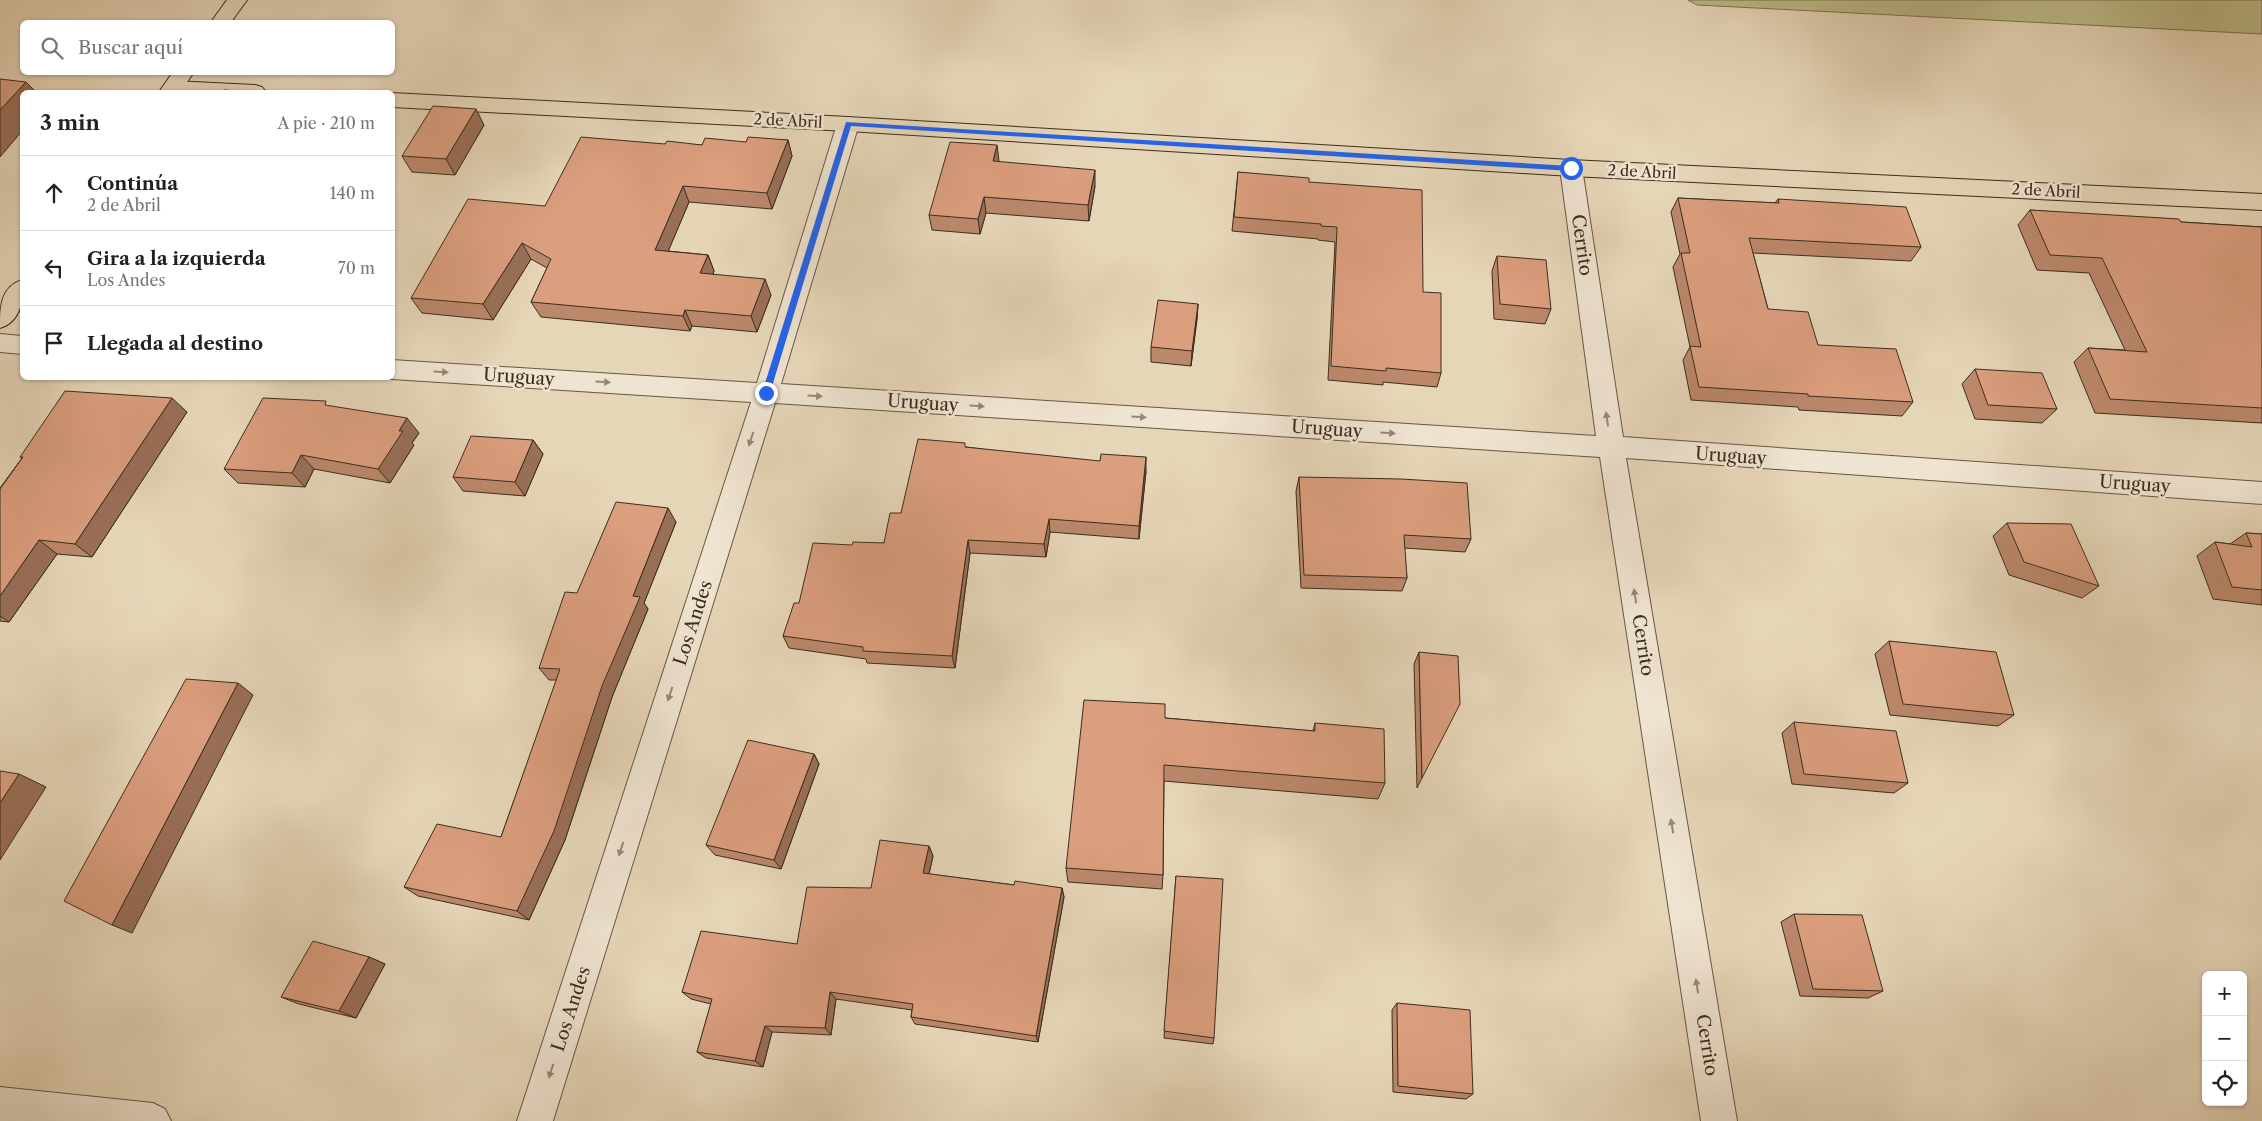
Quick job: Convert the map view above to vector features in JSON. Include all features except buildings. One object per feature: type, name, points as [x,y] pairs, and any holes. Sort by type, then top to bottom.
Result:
[{"type":"main road","points":[[222,20],[237,0]]},
{"type":"main road","points":[[175,84],[235,90]]},
{"type":"main road","name":"2 de Abril","points":[[395,100],[848,124],[1571,168],[2262,202]]},
{"type":"main road","points":[[0,319],[20,292]]},
{"type":"street","name":"Los Andes","points":[[535,1121],[766,393],[848,124]]},
{"type":"street","name":"Cerrito","points":[[1571,168],[1611,447],[1719,1121]]},
{"type":"street","points":[[0,343],[20,345]]},
{"type":"street","name":"Uruguay","points":[[395,368],[1611,447],[2262,493]]},
{"type":"street","points":[[0,1104],[153,1121]]},
{"type":"shaded area","points":[[1688,0],[2262,0],[2262,34],[1697,5]]},
{"type":"route","points":[[766,393],[848,124],[1571,168]]}]
